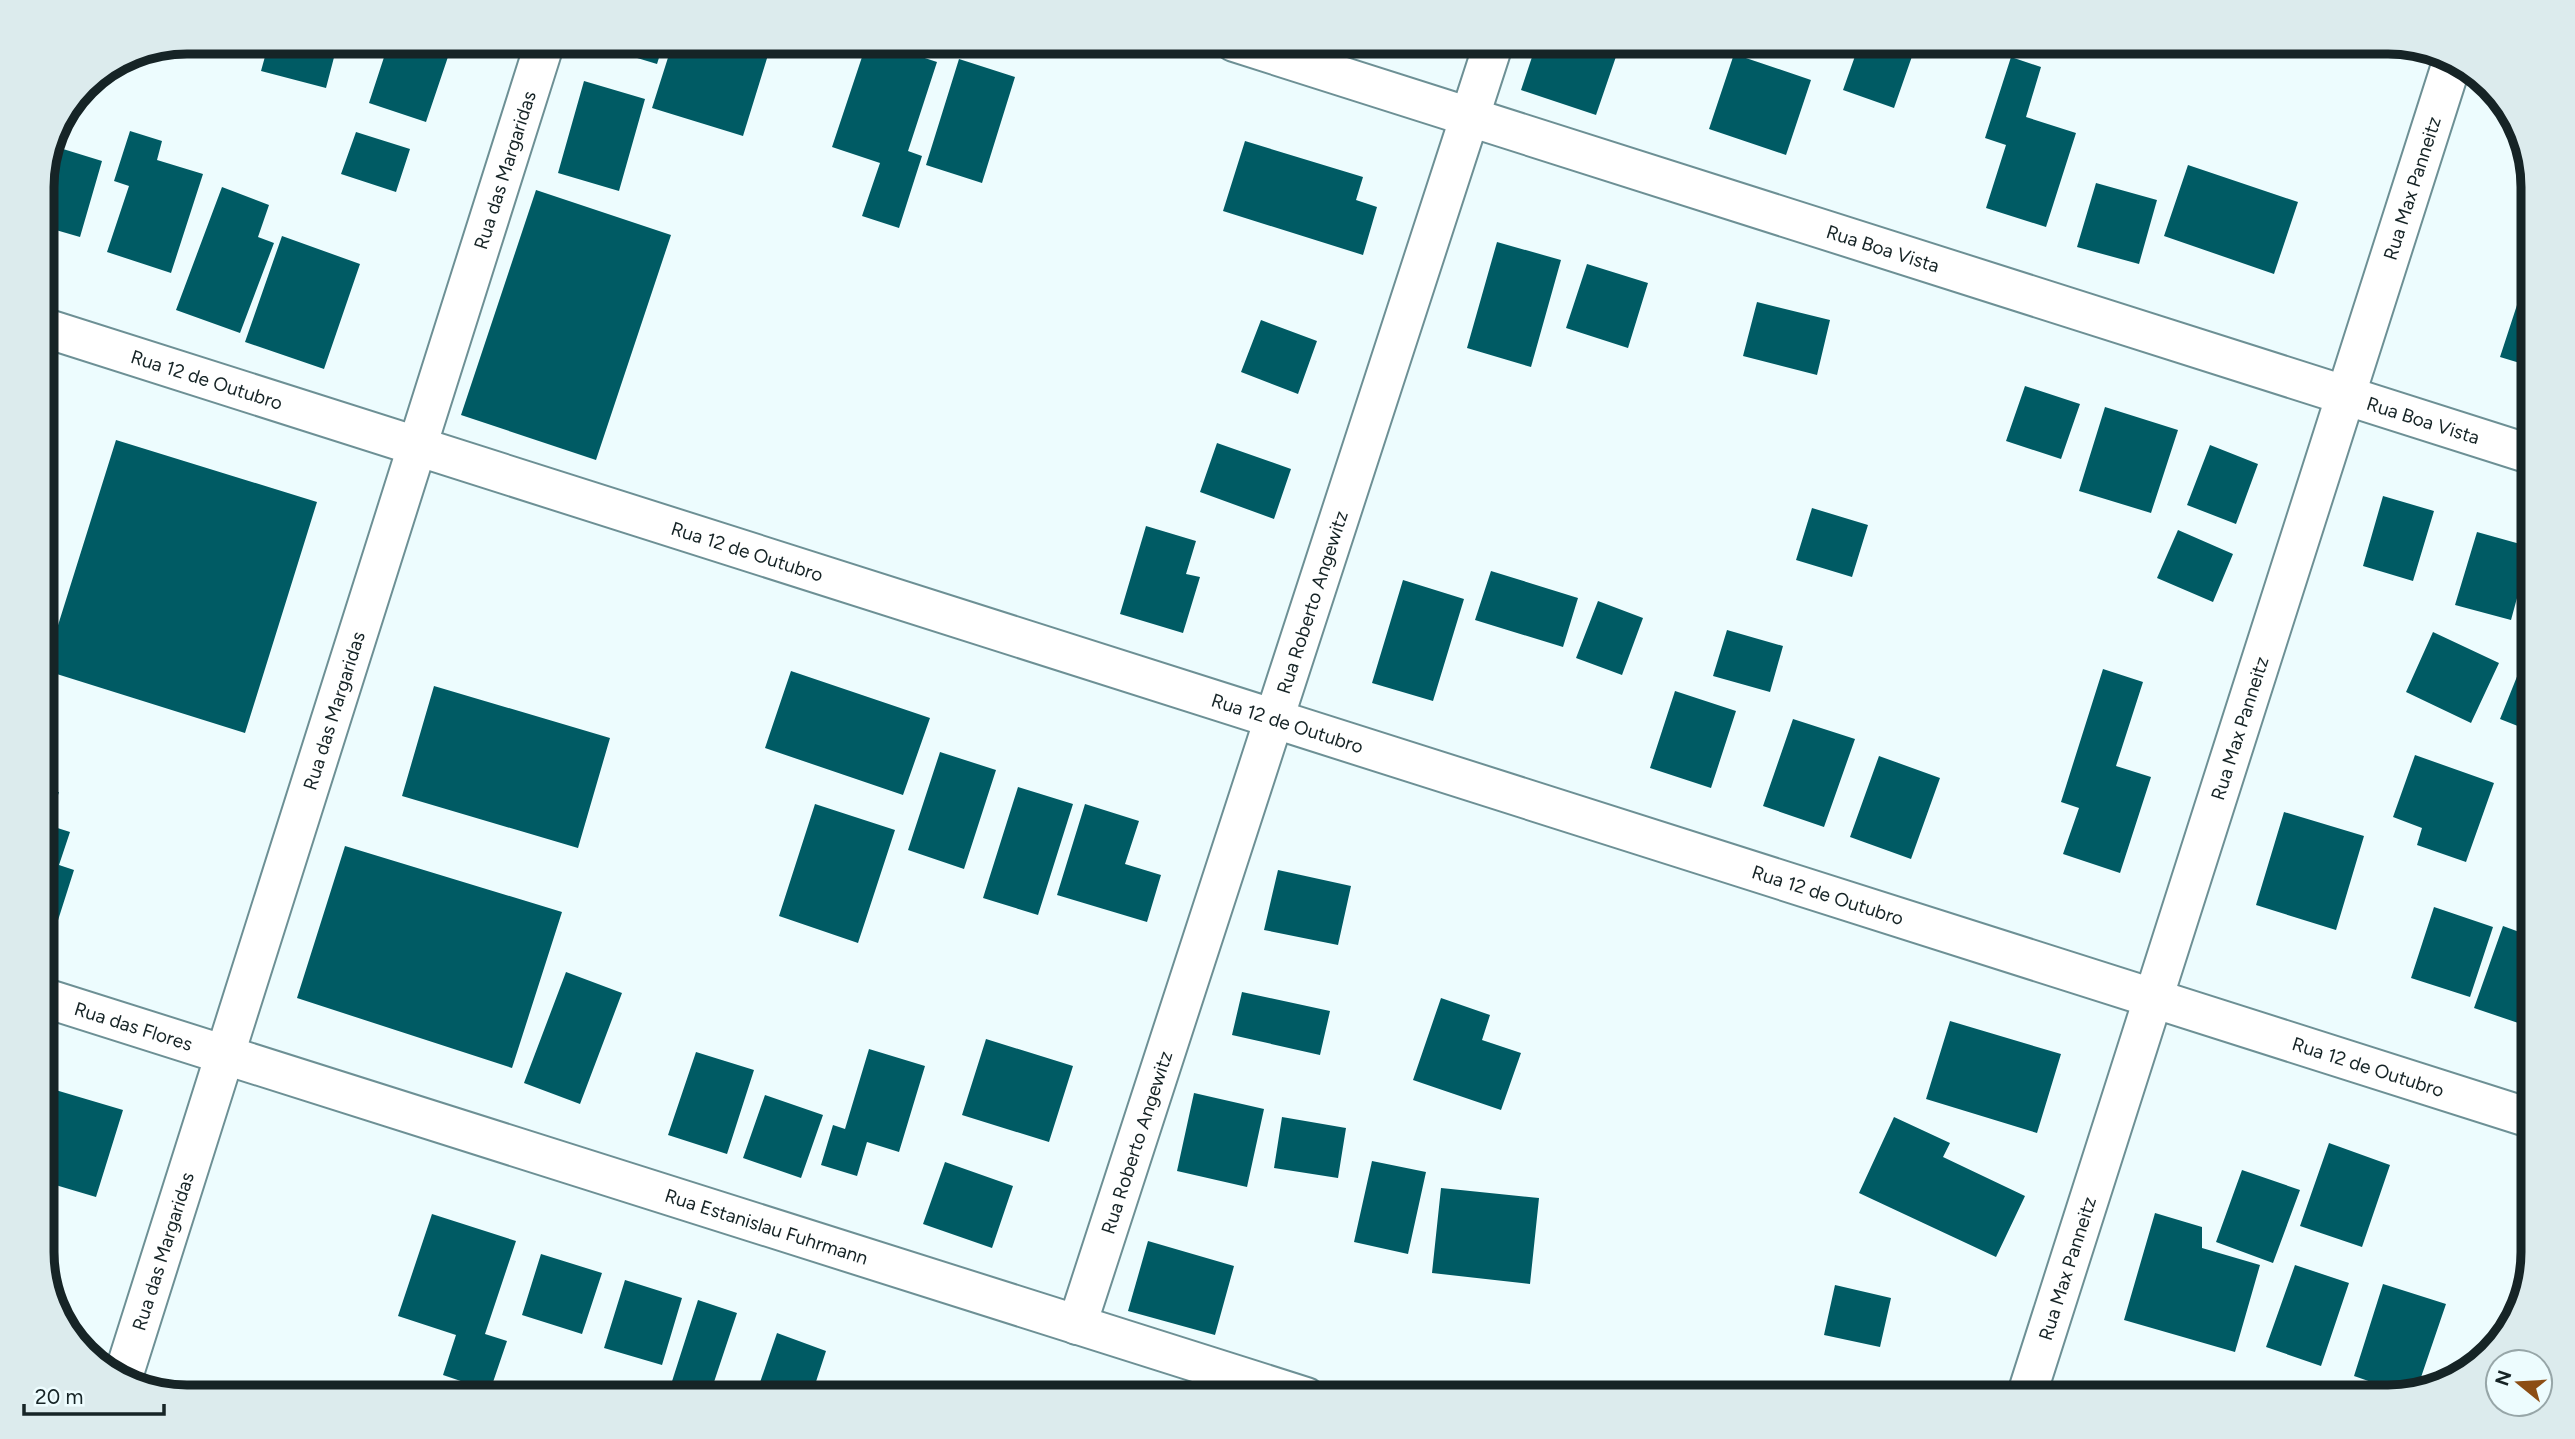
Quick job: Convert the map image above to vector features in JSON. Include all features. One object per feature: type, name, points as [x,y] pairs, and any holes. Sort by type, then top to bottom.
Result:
[{"type":"street","name":"Rua das Margaridas","points":[[125,1369],[541,54]]},
{"type":"street","name":"Rua Boa Vista","points":[[1272,54],[2520,451]]},
{"type":"street","name":"Rua Roberto Angewitz","points":[[1077,1325],[1490,54]]},
{"type":"street","name":"Rua Max Panneitz","points":[[2030,1385],[2450,70]]},
{"type":"street","name":"Rua 12 de Outubro","points":[[55,331],[2521,1115]]},
{"type":"street","name":"Rua das Flores","points":[[55,1001],[225,1056]]},
{"type":"street","name":"Rua Estanislau Fuhrmann","points":[[225,1056],[1268,1385]]},
{"type":"building","points":[[266,54],[335,54],[326,88],[261,71]]},
{"type":"building","points":[[385,54],[449,54],[426,122],[369,103]]},
{"type":"building","points":[[624,54],[660,54],[657,64]]},
{"type":"building","points":[[669,54],[768,54],[743,136],[652,108]]},
{"type":"building","points":[[863,54],[913,54],[937,62],[908,151],[922,156],[899,228],[862,216],[880,163],[832,147]]},
{"type":"building","points":[[1533,54],[1617,54],[1596,115],[1521,90]]},
{"type":"building","points":[[1734,54],[1811,80],[1786,155],[1709,129]]},
{"type":"building","points":[[1856,54],[1913,54],[1894,108],[1843,90]]},
{"type":"building","points":[[2011,57],[2041,67],[2026,117],[2076,133],[2046,227],[1986,208],[2006,145],[1985,138]]},
{"type":"building","points":[[959,59],[1015,77],[982,183],[926,165]]},
{"type":"building","points":[[584,81],[645,99],[619,191],[558,173]]},
{"type":"building","points":[[130,131],[162,141],[157,160],[203,174],[171,273],[107,252],[129,186],[114,181]]},
{"type":"building","points":[[356,132],[410,149],[396,192],[341,174]]},
{"type":"building","points":[[1245,141],[1363,177],[1356,200],[1377,207],[1363,255],[1223,211]]},
{"type":"building","points":[[60,148],[102,161],[80,237],[55,230],[55,179]]},
{"type":"building","points":[[2188,165],[2298,202],[2274,274],[2164,236]]},
{"type":"building","points":[[2096,183],[2157,200],[2139,264],[2077,247]]},
{"type":"building","points":[[222,187],[269,205],[258,237],[274,243],[240,333],[176,310]]},
{"type":"building","points":[[536,190],[671,235],[596,460],[461,415]]},
{"type":"building","points":[[282,236],[360,264],[324,369],[245,342]]},
{"type":"building","points":[[1497,242],[1561,260],[1531,367],[1467,348]]},
{"type":"building","points":[[1587,264],[1648,283],[1628,348],[1566,328]]},
{"type":"building","points":[[2520,295],[2520,363],[2500,357]]},
{"type":"building","points":[[1757,302],[1830,320],[1817,375],[1743,356]]},
{"type":"building","points":[[1261,320],[1317,341],[1298,394],[1241,372]]},
{"type":"building","points":[[2025,386],[2080,404],[2061,459],[2006,441]]},
{"type":"building","points":[[2105,407],[2178,430],[2151,513],[2079,491]]},
{"type":"building","points":[[116,440],[317,502],[245,733],[55,673],[55,635]]},
{"type":"building","points":[[1217,443],[1291,469],[1274,519],[1200,492]]},
{"type":"building","points":[[2210,445],[2258,464],[2236,524],[2187,505]]},
{"type":"building","points":[[2383,496],[2434,511],[2413,581],[2363,566]]},
{"type":"building","points":[[1812,508],[1868,525],[1852,577],[1796,560]]},
{"type":"building","points":[[1146,526],[1196,541],[1186,574],[1200,577],[1183,633],[1120,614]]},
{"type":"building","points":[[2178,530],[2233,554],[2213,602],[2157,578]]},
{"type":"building","points":[[2477,532],[2520,544],[2520,586],[2511,620],[2455,605]]},
{"type":"building","points":[[1491,571],[1578,598],[1563,647],[1475,620]]},
{"type":"building","points":[[1403,580],[1464,599],[1433,701],[1372,683]]},
{"type":"building","points":[[1598,601],[1643,618],[1622,675],[1576,658]]},
{"type":"building","points":[[1727,630],[1783,646],[1770,692],[1713,676]]},
{"type":"building","points":[[2433,632],[2499,663],[2471,723],[2406,692]]},
{"type":"building","points":[[2103,669],[2143,682],[2116,766],[2151,777],[2120,873],[2063,854],[2079,808],[2061,802]]},
{"type":"building","points":[[791,671],[930,718],[903,795],[765,748]]},
{"type":"building","points":[[2518,674],[2520,675],[2521,727],[2500,719]]},
{"type":"building","points":[[434,686],[610,738],[578,848],[402,796]]},
{"type":"building","points":[[1675,691],[1736,711],[1711,788],[1650,768]]},
{"type":"building","points":[[1793,719],[1855,739],[1824,827],[1763,806]]},
{"type":"building","points":[[940,752],[996,770],[964,869],[908,850]]},
{"type":"building","points":[[2415,755],[2494,783],[2466,862],[2417,845],[2422,828],[2393,817]]},
{"type":"building","points":[[1879,756],[1940,778],[1911,859],[1850,837]]},
{"type":"building","points":[[1018,787],[1073,804],[1038,915],[983,898]]},
{"type":"building","points":[[815,804],[895,830],[858,943],[779,916]]},
{"type":"building","points":[[1085,804],[1139,821],[1125,864],[1161,875],[1147,922],[1057,895]]},
{"type":"building","points":[[2284,812],[2364,836],[2336,930],[2256,905]]},
{"type":"building","points":[[55,827],[70,832],[59,865],[74,870],[55,930]]},
{"type":"building","points":[[345,846],[562,912],[512,1068],[297,998]]},
{"type":"building","points":[[1278,870],[1351,886],[1338,945],[1264,930]]},
{"type":"building","points":[[2434,907],[2493,927],[2470,997],[2411,978]]},
{"type":"building","points":[[2503,926],[2521,932],[2521,1024],[2474,1008]]},
{"type":"building","points":[[566,972],[622,993],[580,1104],[524,1083]]},
{"type":"building","points":[[1242,992],[1330,1011],[1320,1055],[1232,1035]]},
{"type":"building","points":[[1441,998],[1490,1015],[1482,1040],[1521,1053],[1501,1110],[1413,1080]]},
{"type":"building","points":[[1950,1021],[2061,1054],[2037,1133],[1926,1099]]},
{"type":"building","points":[[986,1039],[1073,1066],[1049,1142],[962,1115]]},
{"type":"building","points":[[869,1049],[925,1066],[899,1152],[867,1142],[857,1176],[821,1165],[833,1125],[845,1129]]},
{"type":"building","points":[[696,1052],[754,1070],[727,1154],[668,1135]]},
{"type":"building","points":[[55,1090],[123,1110],[96,1197],[55,1185]]},
{"type":"building","points":[[1194,1093],[1264,1109],[1247,1187],[1177,1171]]},
{"type":"building","points":[[765,1095],[823,1115],[801,1178],[743,1158]]},
{"type":"building","points":[[1282,1117],[1346,1128],[1338,1178],[1274,1168]]},
{"type":"building","points":[[1894,1117],[1950,1143],[1943,1157],[2025,1196],[1996,1257],[1859,1193]]},
{"type":"building","points":[[2329,1143],[2390,1165],[2362,1247],[2300,1226]]},
{"type":"building","points":[[1372,1161],[1426,1172],[1408,1254],[1354,1242]]},
{"type":"building","points":[[945,1162],[1013,1186],[992,1248],[923,1224]]},
{"type":"building","points":[[2242,1170],[2300,1190],[2273,1263],[2216,1242]]},
{"type":"building","points":[[1441,1188],[1539,1198],[1530,1284],[1432,1273]]},
{"type":"building","points":[[2155,1213],[2202,1227],[2202,1248],[2260,1265],[2235,1352],[2124,1320]]},
{"type":"building","points":[[432,1214],[516,1241],[485,1334],[507,1341],[492,1385],[472,1385],[443,1375],[456,1335],[398,1316]]},
{"type":"building","points":[[1148,1241],[1234,1266],[1215,1335],[1128,1311]]},
{"type":"building","points":[[541,1254],[602,1273],[582,1334],[522,1315]]},
{"type":"building","points":[[2295,1265],[2349,1283],[2321,1366],[2266,1347]]},
{"type":"building","points":[[625,1280],[682,1298],[662,1365],[604,1348]]},
{"type":"building","points":[[2383,1284],[2446,1304],[2420,1380],[2380,1385],[2354,1376]]},
{"type":"building","points":[[1835,1285],[1891,1298],[1880,1347],[1824,1335]]},
{"type":"building","points":[[698,1300],[737,1313],[713,1385],[671,1385]]},
{"type":"building","points":[[777,1333],[826,1351],[815,1385],[759,1385]]}]
